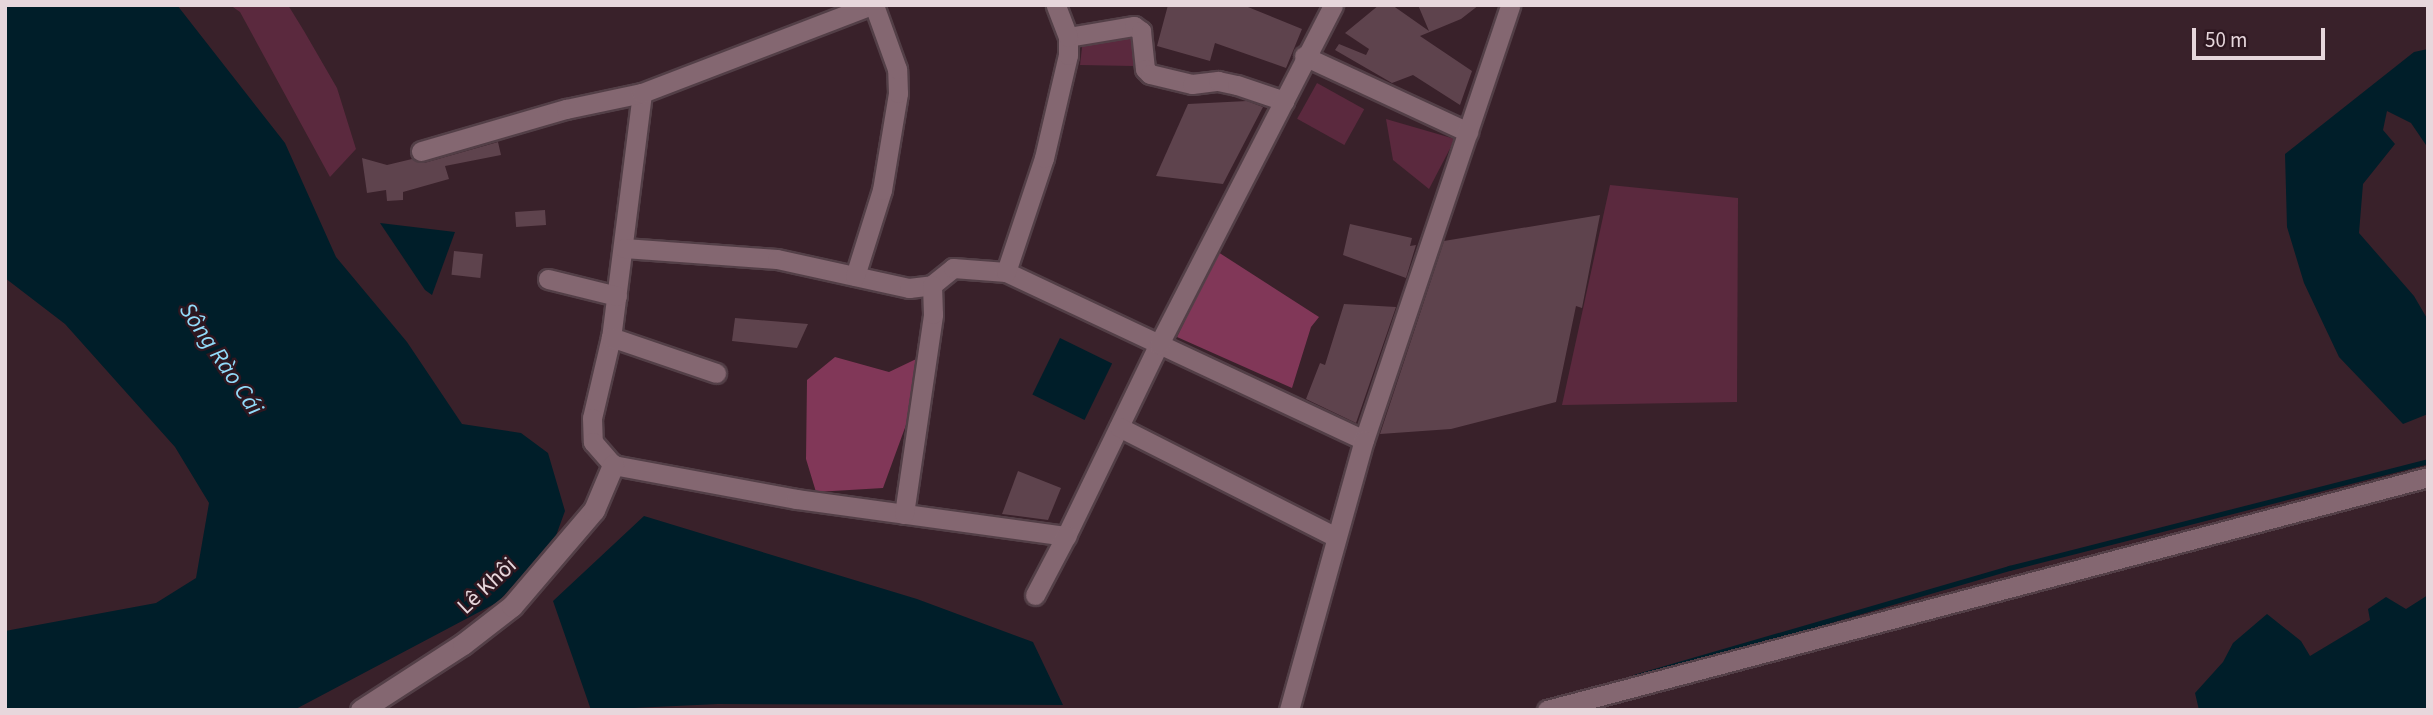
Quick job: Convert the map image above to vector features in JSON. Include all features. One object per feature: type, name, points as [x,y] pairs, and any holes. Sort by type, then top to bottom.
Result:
[{"type":"street","points":[[421,151],[575,107],[642,93],[873,5],[897,69],[898,93],[882,190],[855,276]]},
{"type":"street","points":[[1006,272],[1054,118],[1068,37],[1056,5]]},
{"type":"street","points":[[1035,595],[1066,537],[1159,344],[1284,102],[1304,56],[1333,5]]},
{"type":"street","points":[[1289,710],[1334,536],[1364,440],[1510,5]]},
{"type":"street","points":[[1068,37],[1134,26],[1140,32],[1145,69],[1150,74],[1192,84],[1218,81],[1284,102]]},
{"type":"street","points":[[1304,56],[1468,132]]},
{"type":"street","points":[[642,93],[611,337],[592,418],[593,442],[613,466],[904,514],[1066,537]]},
{"type":"street","points":[[624,248],[757,256],[909,288],[932,285],[953,268],[1006,272],[1364,440]]},
{"type":"street","points":[[548,279],[617,296]]},
{"type":"street","points":[[904,514],[933,314],[932,285]]},
{"type":"street","points":[[611,337],[716,373]]},
{"type":"street","points":[[1119,428],[1334,536]]},
{"type":"street","name":"Lê Khôi","points":[[361,710],[463,644],[512,606],[594,510],[613,466]]},
{"type":"street","points":[[1547,710],[2428,477]]},
{"type":"shaded area","points":[[230,5],[288,5],[304,31],[337,88],[356,149],[330,177],[240,12]]},
{"type":"shaded area","points":[[1134,33],[1133,66],[1080,65],[1083,39]]},
{"type":"shaded area","points":[[1317,83],[1364,109],[1344,145],[1297,119]]},
{"type":"shaded area","points":[[1386,119],[1455,139],[1429,189],[1393,160]]},
{"type":"shaded area","points":[[1610,185],[1738,198],[1737,402],[1562,405]]},
{"type":"shaded area","points":[[1218,252],[1319,317],[1311,327],[1292,388],[1177,337]]},
{"type":"shaded area","points":[[933,351],[883,488],[816,492],[806,459],[807,380],[835,357],[889,372]]},
{"type":"water","name":"Sông Rào Cái","points":[[5,5],[177,5],[285,143],[336,257],[407,342],[462,424],[521,433],[548,453],[565,511],[554,541],[498,602],[294,710],[5,710],[5,631],[156,603],[196,578],[209,503],[175,447],[65,324],[5,278]]},
{"type":"water","points":[[2428,49],[2428,148],[2411,123],[2387,111],[2383,130],[2395,144],[2363,184],[2359,233],[2414,296],[2428,320],[2428,414],[2403,424],[2339,357],[2304,283],[2287,227],[2285,154],[2414,52]]},
{"type":"water","points":[[380,223],[455,232],[432,295],[425,290]]},
{"type":"water","points":[[1060,338],[1112,363],[1085,420],[1032,395]]},
{"type":"water","points":[[644,516],[917,599],[1033,642],[1063,705],[718,704],[591,710],[553,601]]},
{"type":"water","points":[[2428,595],[2428,710],[2199,710],[2195,693],[2223,662],[2233,643],[2267,614],[2301,641],[2310,656],[2370,620],[2368,609],[2386,597],[2406,609]]},
{"type":"building","points":[[1168,5],[1243,5],[1302,29],[1286,68],[1215,43],[1210,61],[1157,46]]},
{"type":"building","points":[[1379,5],[1392,5],[1429,31],[1418,5],[1479,5],[1461,19],[1420,36],[1472,71],[1460,105],[1413,75],[1392,83],[1335,50],[1339,44],[1366,55],[1369,49],[1345,33]]},
{"type":"building","points":[[1247,101],[1263,107],[1223,184],[1156,176],[1188,104]]},
{"type":"building","points":[[498,142],[501,155],[445,166],[449,179],[403,192],[403,200],[387,201],[386,190],[367,193],[362,158],[387,165],[412,159],[424,163]]},
{"type":"building","points":[[545,210],[546,225],[516,227],[515,212]]},
{"type":"building","points":[[1600,215],[1582,308],[1576,306],[1556,402],[1451,429],[1380,434],[1444,241]]},
{"type":"building","points":[[1350,224],[1412,238],[1410,246],[1416,245],[1406,278],[1343,255]]},
{"type":"building","points":[[454,251],[483,254],[480,278],[451,275]]},
{"type":"building","points":[[1344,304],[1396,307],[1356,423],[1306,399],[1320,363],[1325,365]]},
{"type":"building","points":[[735,318],[808,324],[797,348],[732,341]]},
{"type":"building","points":[[1018,471],[1061,488],[1048,520],[1002,514]]},
{"type":"waterway","points":[[1634,677],[2009,568],[2428,461]]}]
